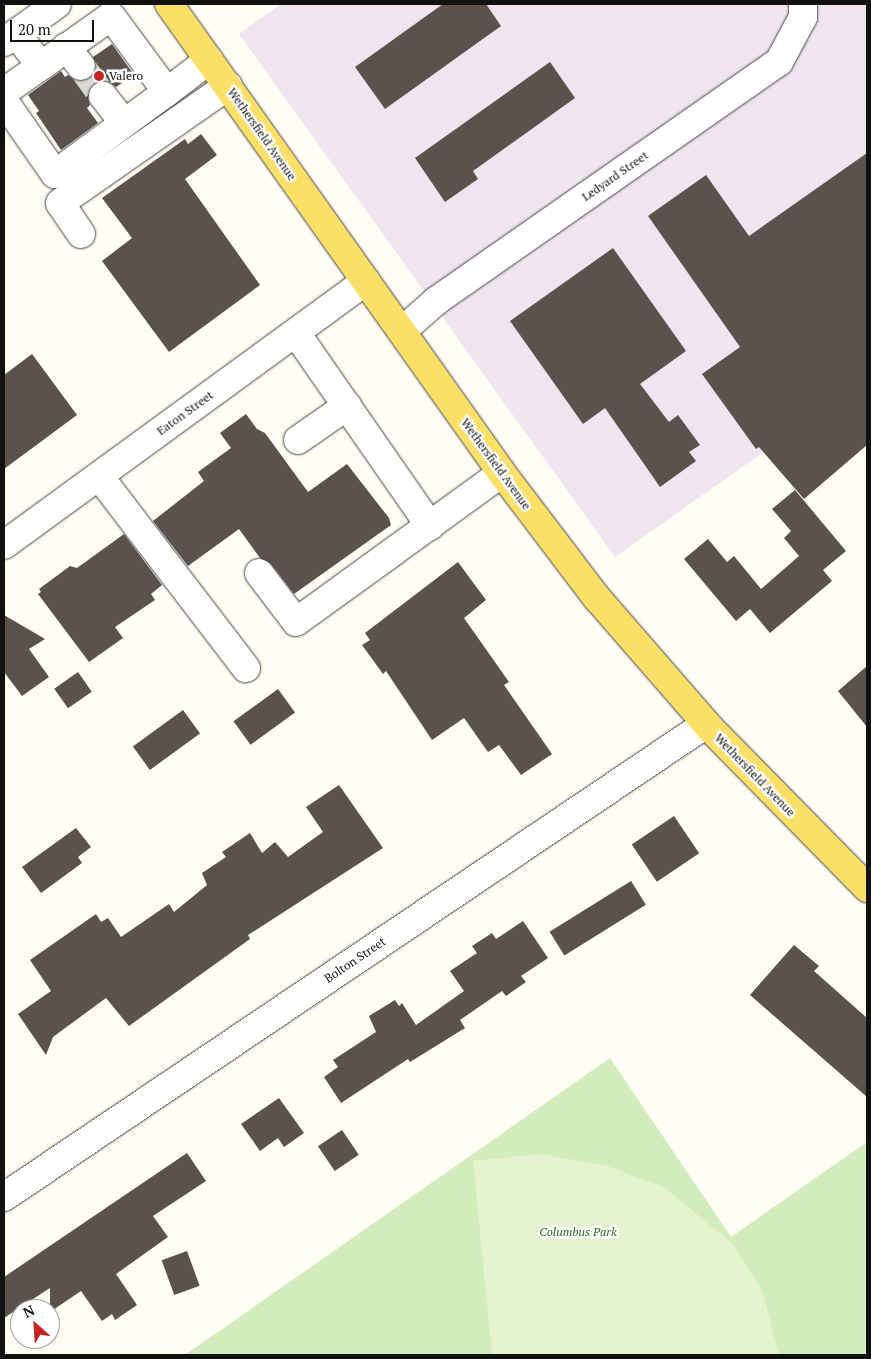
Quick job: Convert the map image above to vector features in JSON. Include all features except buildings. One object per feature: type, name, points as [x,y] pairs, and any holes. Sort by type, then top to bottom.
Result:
[{"type":"main road","name":"Wethersfield Avenue","points":[[169,4],[502,473],[598,598],[706,724],[867,888]]},
{"type":"street","points":[[41,66],[10,38],[57,4]]},
{"type":"street","name":"Ledyard Street","points":[[402,331],[436,301],[779,62],[803,17],[803,4]]},
{"type":"street","points":[[4,92],[41,66],[74,56],[119,10],[167,92]]},
{"type":"street","points":[[4,101],[55,174],[209,60]]},
{"type":"street","points":[[81,234],[60,203],[228,86]]},
{"type":"street","points":[[103,96],[124,123]]},
{"type":"street","name":"Eaton Street","points":[[4,545],[366,282]]},
{"type":"street","points":[[296,333],[430,526]]},
{"type":"street","points":[[298,440],[347,406]]},
{"type":"street","points":[[259,573],[296,622],[502,473]]},
{"type":"street","points":[[99,476],[246,668]]},
{"type":"street","name":"Bolton Street","points":[[4,1198],[706,724]]},
{"type":"shaded area","points":[[281,4],[867,4],[867,379],[615,557],[239,34]]},
{"type":"green space","name":"Columbus Park","points":[[610,1058],[731,1237],[867,1142],[867,1355],[185,1355]]},
{"type":"green space","points":[[540,1154],[605,1165],[665,1188],[732,1243],[762,1290],[779,1355],[492,1355],[473,1161]]},
{"type":"tunnel","points":[[81,66],[103,96]]},
{"type":"place","name":"Valero","points":[[99,76]]}]
